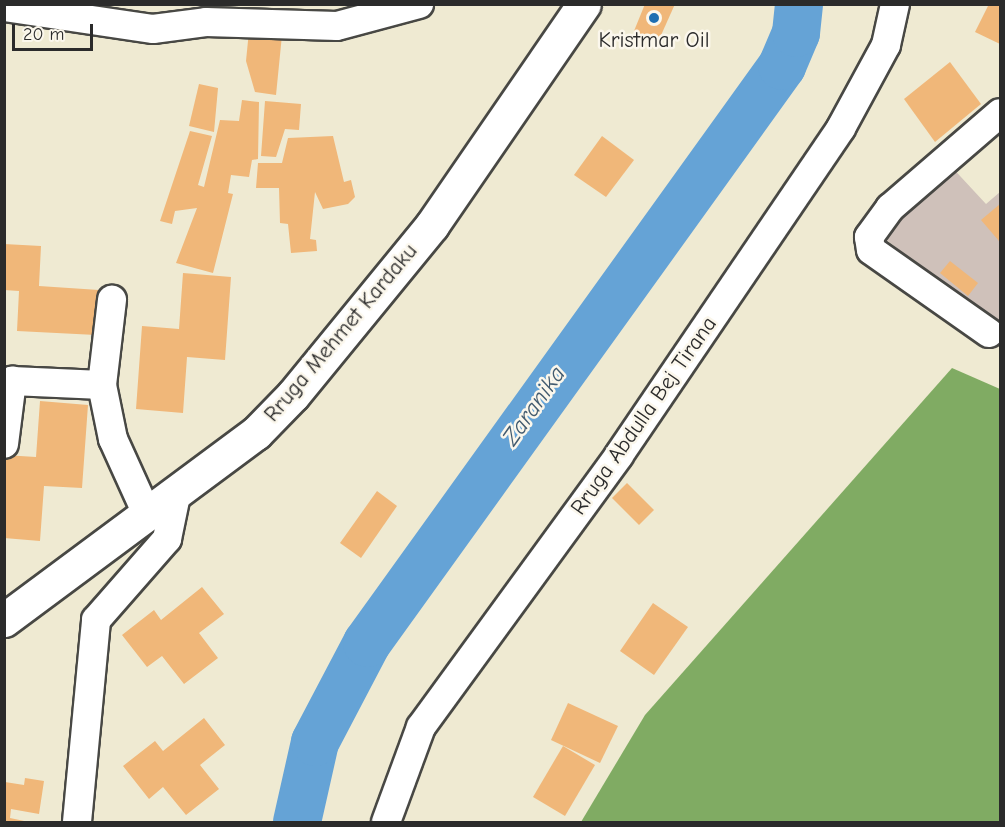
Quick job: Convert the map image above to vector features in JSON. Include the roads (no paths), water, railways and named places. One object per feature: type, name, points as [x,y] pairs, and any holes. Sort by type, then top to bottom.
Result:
[{"type":"main road","name":"Rruga Mehmet Kardaku","points":[[6,615],[176,495],[256,433],[363,310],[432,225],[584,4]]},
{"type":"street","points":[[4,7],[153,29],[206,22],[337,26],[419,4]]},
{"type":"street","name":"Rruga Abdulla Bej Tirana","points":[[386,822],[421,727],[619,456],[841,128],[886,45],[895,4]]},
{"type":"street","points":[[989,333],[871,250],[869,237],[890,208],[1000,113]]},
{"type":"street","points":[[112,300],[102,385],[113,439],[147,514]]},
{"type":"street","points":[[4,444],[12,381],[102,385]]},
{"type":"street","points":[[77,822],[96,620],[167,539],[176,495]]},
{"type":"waterway","name":"Zaranika","points":[[297,822],[315,742],[367,643],[782,66],[796,33],[799,4]]},
{"type":"place","name":"Kristmar Oil","points":[[654,18]]}]
